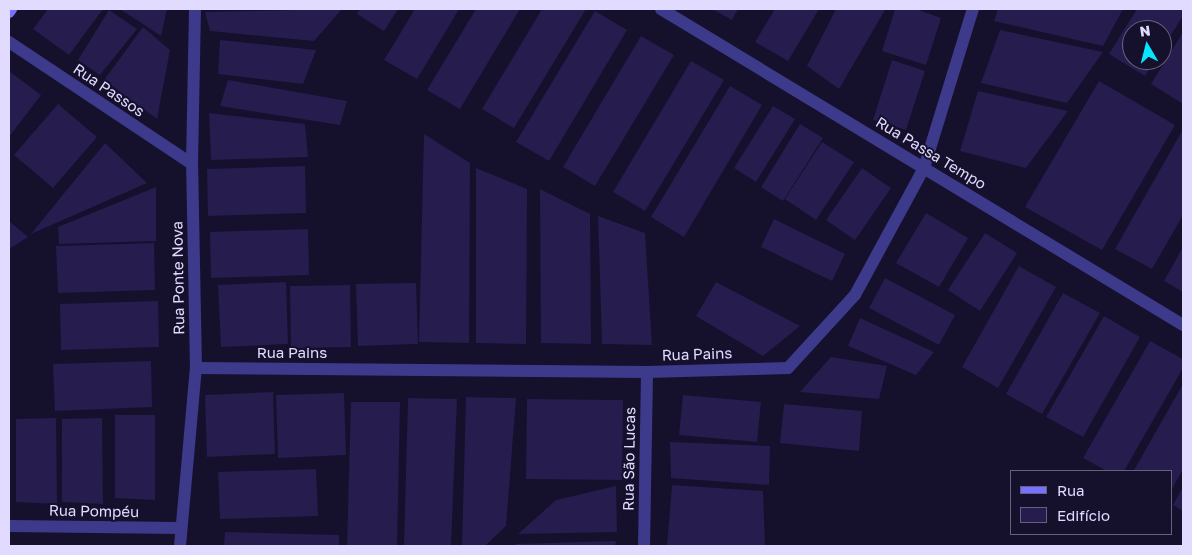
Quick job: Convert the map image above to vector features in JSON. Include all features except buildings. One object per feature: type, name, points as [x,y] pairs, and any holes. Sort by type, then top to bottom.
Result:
[{"type":"street","name":"Rua Ponte Nova","points":[[180,546],[180,528],[196,368],[192,164],[196,9]]},
{"type":"street","name":"Rua Passa Tempo","points":[[661,9],[1183,325]]},
{"type":"street","name":"Rua Pains","points":[[196,368],[647,372],[788,368],[855,295],[924,168],[973,9]]},
{"type":"street","name":"Rua Passos","points":[[9,42],[192,164]]},
{"type":"street","name":"Rua São Lucas","points":[[644,546],[647,372]]},
{"type":"street","name":"Rua Pompéu","points":[[9,526],[180,528]]}]
